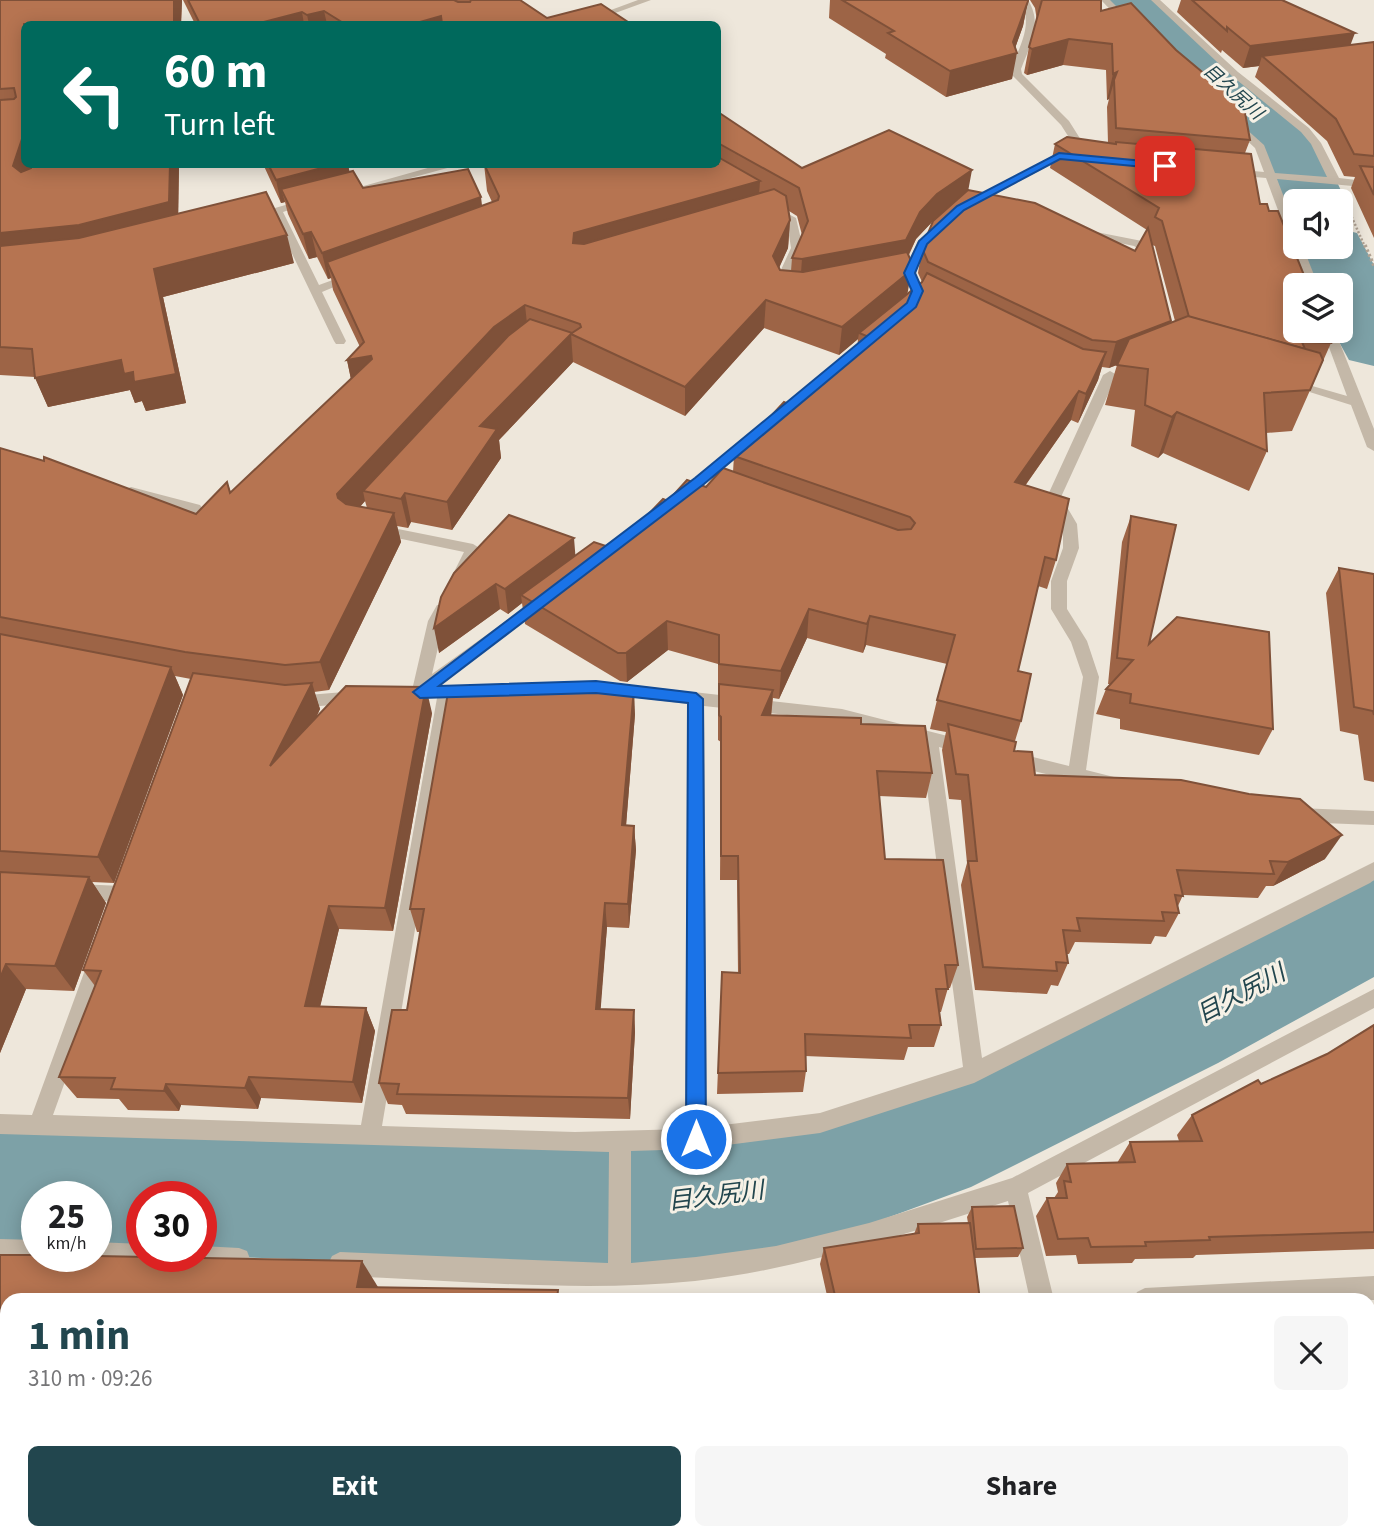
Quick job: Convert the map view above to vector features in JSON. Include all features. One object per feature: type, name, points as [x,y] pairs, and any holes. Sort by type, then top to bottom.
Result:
[{"type":"street","points":[[587,21],[647,0]]},
{"type":"street","points":[[901,314],[923,294],[902,274],[922,243],[961,208],[1059,156],[1076,140],[1065,123],[1017,75],[1016,69],[1033,25],[1032,11],[1024,0]]},
{"type":"street","points":[[1105,0],[1140,35]]},
{"type":"street","points":[[1155,0],[1235,74],[1305,130],[1316,143],[1330,179]]},
{"type":"street","points":[[1235,74],[1249,72]]},
{"type":"street","points":[[1218,110],[1260,147],[1277,176],[1283,198]]},
{"type":"street","points":[[1059,156],[1086,158]]},
{"type":"street","points":[[328,197],[441,168]]},
{"type":"street","points":[[467,168],[471,177]]},
{"type":"street","points":[[1218,171],[1374,184]]},
{"type":"street","points":[[237,220],[316,200]]},
{"type":"street","points":[[762,208],[775,210],[792,220],[797,248],[780,285],[783,292],[791,293]]},
{"type":"street","points":[[961,208],[988,214]]},
{"type":"street","points":[[277,210],[340,341]]},
{"type":"street","points":[[1070,229],[1138,243],[1148,249],[1154,274]]},
{"type":"street","points":[[316,290],[367,272]]},
{"type":"street","points":[[1333,343],[1374,447]]},
{"type":"street","points":[[1076,775],[1091,677],[1079,641],[1059,609],[1059,581],[1071,548],[1070,524],[1054,497],[1116,373],[1091,373]]},
{"type":"street","points":[[1277,380],[1355,402]]},
{"type":"street","points":[[582,570],[662,510],[706,483],[774,419]]},
{"type":"street","points":[[117,489],[195,508]]},
{"type":"street","points":[[368,527],[473,549],[436,621],[420,692]]},
{"type":"street","points":[[420,692],[549,595]]},
{"type":"street","points":[[528,689],[596,687],[842,715],[1129,786]]},
{"type":"street","points":[[392,694],[488,690]]},
{"type":"street","points":[[370,1135],[447,691]]},
{"type":"street","points":[[282,701],[365,697]]},
{"type":"street","points":[[696,699],[696,1139]]},
{"type":"street","points":[[929,738],[974,1073]]},
{"type":"street","points":[[1282,814],[1374,818]]},
{"type":"street","points":[[0,1124],[575,1142],[696,1139],[820,1123],[974,1073],[1374,870]]},
{"type":"street","points":[[54,890],[122,894]]},
{"type":"street","points":[[39,1124],[104,945]]},
{"type":"street","points":[[324,1263],[619,1275],[696,1269],[776,1257],[869,1234],[1016,1188],[1374,998]]},
{"type":"street","points":[[619,1275],[620,1141]]},
{"type":"street","points":[[1016,1188],[1040,1293]]},
{"type":"street","points":[[0,1250],[21,1251]]},
{"type":"street","points":[[217,1258],[255,1260]]},
{"type":"street","points":[[1279,1293],[1374,1288]]},
{"type":"path","points":[[1330,179],[1374,266]]},
{"type":"building","points":[[0,0],[174,0],[174,21],[21,21],[21,142],[13,166],[21,172],[31,168],[170,168],[169,202],[79,225],[0,233],[0,100],[16,97],[14,88],[0,89]]},
{"type":"building","points":[[188,0],[520,0],[547,18],[601,4],[626,21],[442,21],[441,16],[424,21],[340,21],[324,11],[307,15],[302,12],[268,21],[198,21]]},
{"type":"building","points":[[842,0],[1028,1],[1013,42],[1017,53],[950,71],[888,33],[894,31]]},
{"type":"building","points":[[1042,0],[1101,0],[1101,11],[1131,3],[1176,50],[1244,107],[1250,140],[1116,128],[1114,80],[1117,72],[1113,74],[1112,44],[1069,39],[1032,49],[1029,47]]},
{"type":"building","points":[[1192,0],[1282,0],[1355,33],[1250,46],[1227,27],[1227,31]]},
{"type":"building","points":[[1374,42],[1374,156],[1354,154],[1336,119],[1262,56]]},
{"type":"building","points":[[721,114],[802,168],[889,130],[972,170],[937,194],[920,212],[906,240],[802,259],[792,258],[808,221],[799,188],[721,145]]},
{"type":"building","points":[[1067,137],[1116,144],[1251,154],[1260,204],[1267,204],[1269,211],[1278,211],[1283,223],[1283,259],[1297,259],[1303,273],[1283,273],[1283,343],[1189,317],[1162,221],[1155,217],[1159,208],[1055,144]]},
{"type":"building","points":[[721,159],[760,181],[574,233],[573,243],[584,244],[774,189],[786,196],[790,220],[773,256],[780,270],[803,272],[907,252],[912,263],[908,273],[842,327],[766,300],[685,387],[571,334],[480,426],[497,429],[447,502],[405,493],[401,499],[363,491],[508,336],[530,319],[572,333],[581,327],[580,324],[525,305],[494,327],[337,494],[346,504],[394,513],[320,662],[285,665],[185,652],[0,617],[0,448],[44,461],[44,457],[196,514],[227,482],[230,493],[372,359],[371,356],[347,360],[364,342],[327,262],[498,200],[499,196],[486,168],[721,168]]},
{"type":"building","points":[[1360,166],[1374,167],[1374,195]]},
{"type":"building","points":[[270,168],[322,168],[276,180]]},
{"type":"building","points":[[468,169],[481,197],[322,253],[311,232],[303,234],[281,189],[353,171],[363,188]]},
{"type":"building","points":[[968,190],[1035,203],[1135,251],[1148,228],[1171,321],[1116,342],[1092,340],[928,262],[922,248],[933,221]]},
{"type":"building","points":[[266,192],[287,235],[154,269],[176,374],[134,382],[133,372],[124,374],[121,360],[35,378],[32,349],[0,347],[0,246],[79,238]]},
{"type":"building","points":[[927,273],[1083,349],[1106,352],[1086,394],[1079,391],[1015,482],[1069,499],[1056,560],[1045,557],[1018,671],[1031,674],[1021,721],[937,700],[955,635],[870,616],[867,624],[809,609],[781,671],[719,664],[719,635],[667,621],[626,653],[618,653],[521,595],[594,542],[615,549],[663,499],[668,501],[687,480],[706,487],[723,468],[898,530],[911,529],[915,523],[910,517],[734,456],[784,402],[790,405],[823,373],[874,339],[859,333],[922,282]]},
{"type":"building","points":[[1188,316],[1320,353],[1323,360],[1310,390],[1264,393],[1267,451],[1177,412],[1172,417],[1145,405],[1148,369],[1117,365],[1129,339]]},
{"type":"building","points":[[1283,343],[1302,343],[1305,349]]},
{"type":"building","points":[[509,515],[574,538],[505,589],[496,584],[434,628],[441,597],[454,573]]},
{"type":"building","points":[[1131,516],[1176,525],[1149,644],[1177,617],[1269,632],[1273,729],[1130,703],[1131,694],[1106,689],[1133,660],[1117,658]]},
{"type":"building","points":[[1339,568],[1374,574],[1374,715],[1373,711],[1354,707]]},
{"type":"building","points":[[0,634],[171,667],[98,857],[0,851]]},
{"type":"building","points":[[193,673],[285,685],[312,683],[270,766],[346,686],[426,687],[385,908],[329,906],[305,1006],[366,1008],[353,1082],[249,1077],[245,1088],[166,1084],[164,1091],[111,1089],[115,1078],[59,1077],[101,971],[83,970]]},
{"type":"building","points":[[719,684],[773,690],[762,715],[861,718],[861,724],[925,726],[932,773],[877,771],[885,859],[943,860],[958,965],[945,965],[948,989],[936,989],[941,1025],[909,1025],[911,1038],[805,1034],[806,1071],[718,1073],[722,972],[740,973],[738,856],[721,856]]},
{"type":"building","points":[[449,687],[634,688],[622,825],[634,826],[628,904],[605,903],[596,1009],[634,1010],[628,1098],[397,1094],[399,1084],[379,1083],[392,1010],[407,1010],[424,909],[410,909]]},
{"type":"building","points":[[948,724],[1016,742],[1014,751],[1032,752],[1035,775],[1181,780],[1249,794],[1300,799],[1342,835],[1288,862],[1270,861],[1274,874],[1177,870],[1183,896],[1175,895],[1179,913],[1162,912],[1164,921],[1077,918],[1080,931],[1063,930],[1068,963],[1056,962],[1057,971],[983,967],[968,861],[977,861],[968,775],[956,774]]},
{"type":"building","points":[[0,872],[89,877],[55,966],[6,964],[0,978]]},
{"type":"building","points":[[1374,1025],[1374,1232],[1209,1237],[1210,1240],[1145,1242],[1146,1246],[1091,1247],[1088,1238],[1058,1239],[1047,1198],[1067,1198],[1064,1181],[1071,1182],[1067,1164],[1135,1162],[1130,1142],[1202,1141],[1192,1115],[1258,1080],[1261,1084],[1327,1054]]},
{"type":"building","points":[[1014,1206],[1023,1248],[976,1249],[972,1207]]},
{"type":"building","points":[[970,1223],[979,1293],[834,1293],[824,1248],[919,1233],[918,1224]]},
{"type":"building","points":[[0,1255],[21,1255],[21,1272],[112,1272],[112,1256],[126,1257],[126,1272],[217,1272],[217,1258],[362,1261],[357,1287],[558,1290],[558,1293],[0,1293]]},
{"type":"waterway","name":"目久尻川","points":[[1130,0],[1218,83],[1277,132],[1297,159],[1310,189]]},
{"type":"waterway","name":"目久尻川","points":[[1339,259],[1374,345]]},
{"type":"waterway","name":"目久尻川","points":[[0,1189],[545,1206],[687,1203],[748,1196],[857,1170],[929,1146],[1178,1027],[1374,925]]},
{"type":"route","points":[[696,1139],[696,699],[596,687],[420,692],[700,481],[912,305],[917,291],[909,273],[922,243],[961,208],[1059,156],[1165,166]]}]
